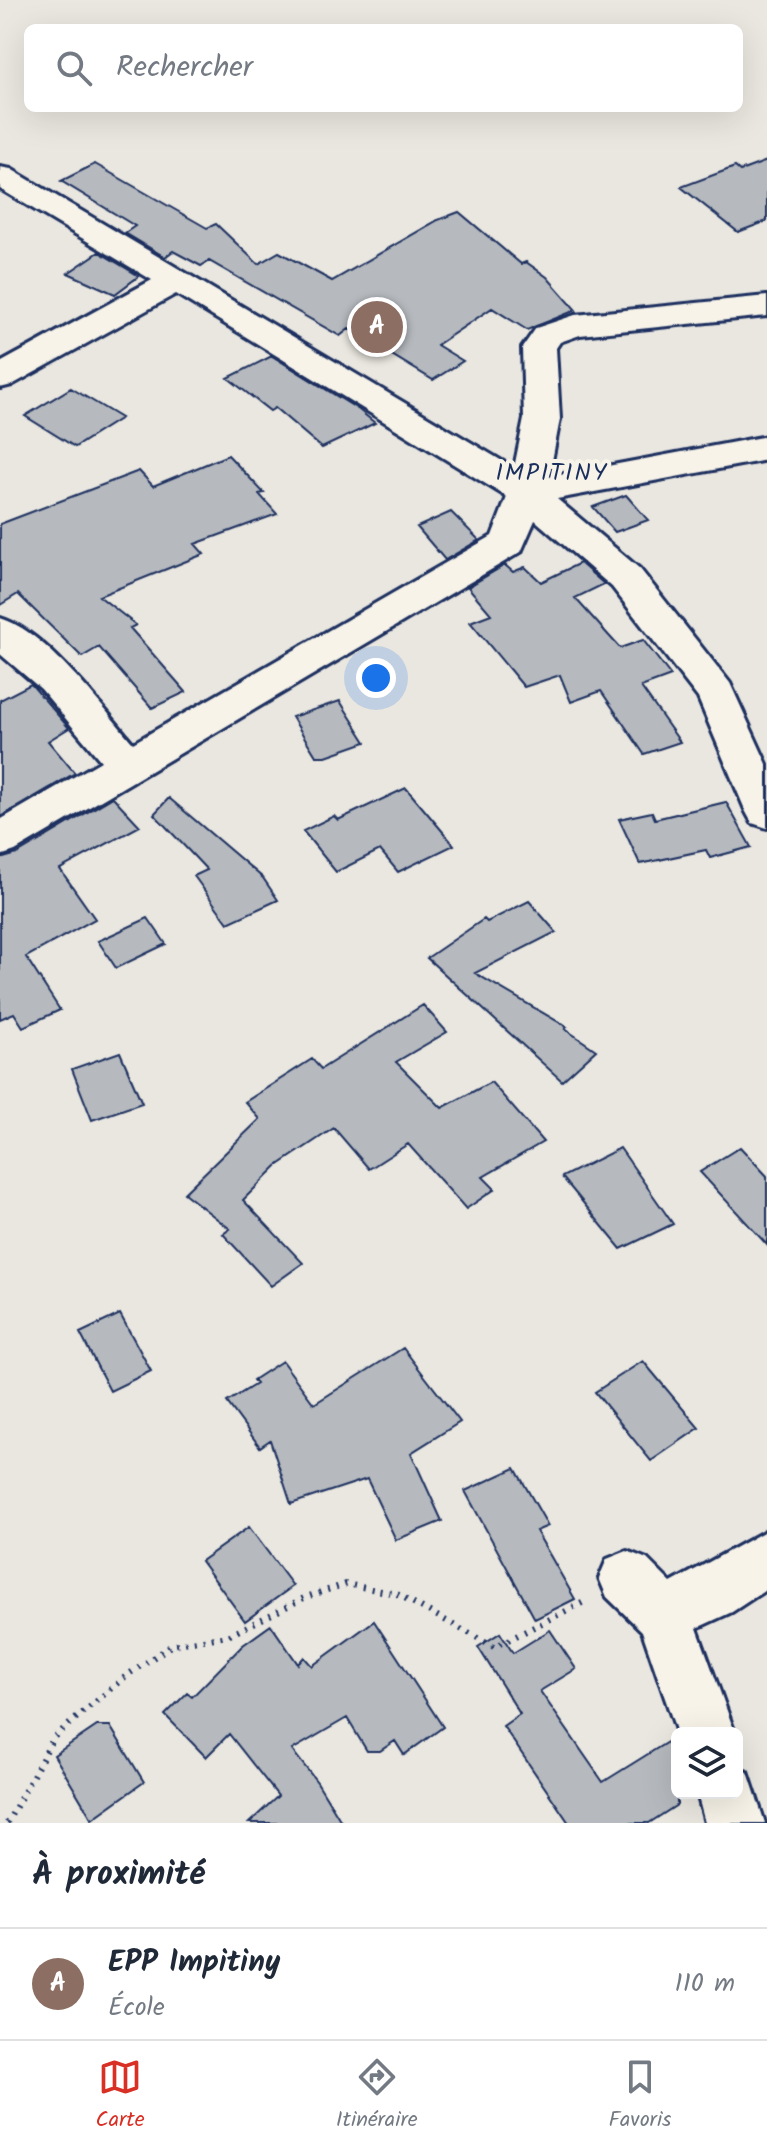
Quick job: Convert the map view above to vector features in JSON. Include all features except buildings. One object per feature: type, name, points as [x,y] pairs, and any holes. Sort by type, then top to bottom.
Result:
[{"type":"street","points":[[0,176],[527,493],[626,578],[716,693],[767,812]]},
{"type":"street","points":[[0,377],[177,280]]},
{"type":"street","points":[[0,840],[508,543],[527,493],[542,419],[539,348],[548,335],[575,325],[767,306]]},
{"type":"street","points":[[527,493],[767,448]]},
{"type":"street","points":[[0,632],[55,679],[129,766]]},
{"type":"street","points":[[703,1727],[646,1596],[712,1593],[767,1557]]},
{"type":"street","points":[[729,1799],[735,1823]]},
{"type":"path","points":[[7,1823],[54,1737],[126,1676],[172,1645],[228,1636],[306,1597],[346,1584],[397,1594],[494,1647],[646,1596]]},
{"type":"place","name":"EPP Impitiny","points":[[377,327]]},
{"type":"district","name":"IMPITINY","points":[[552,472]]}]
